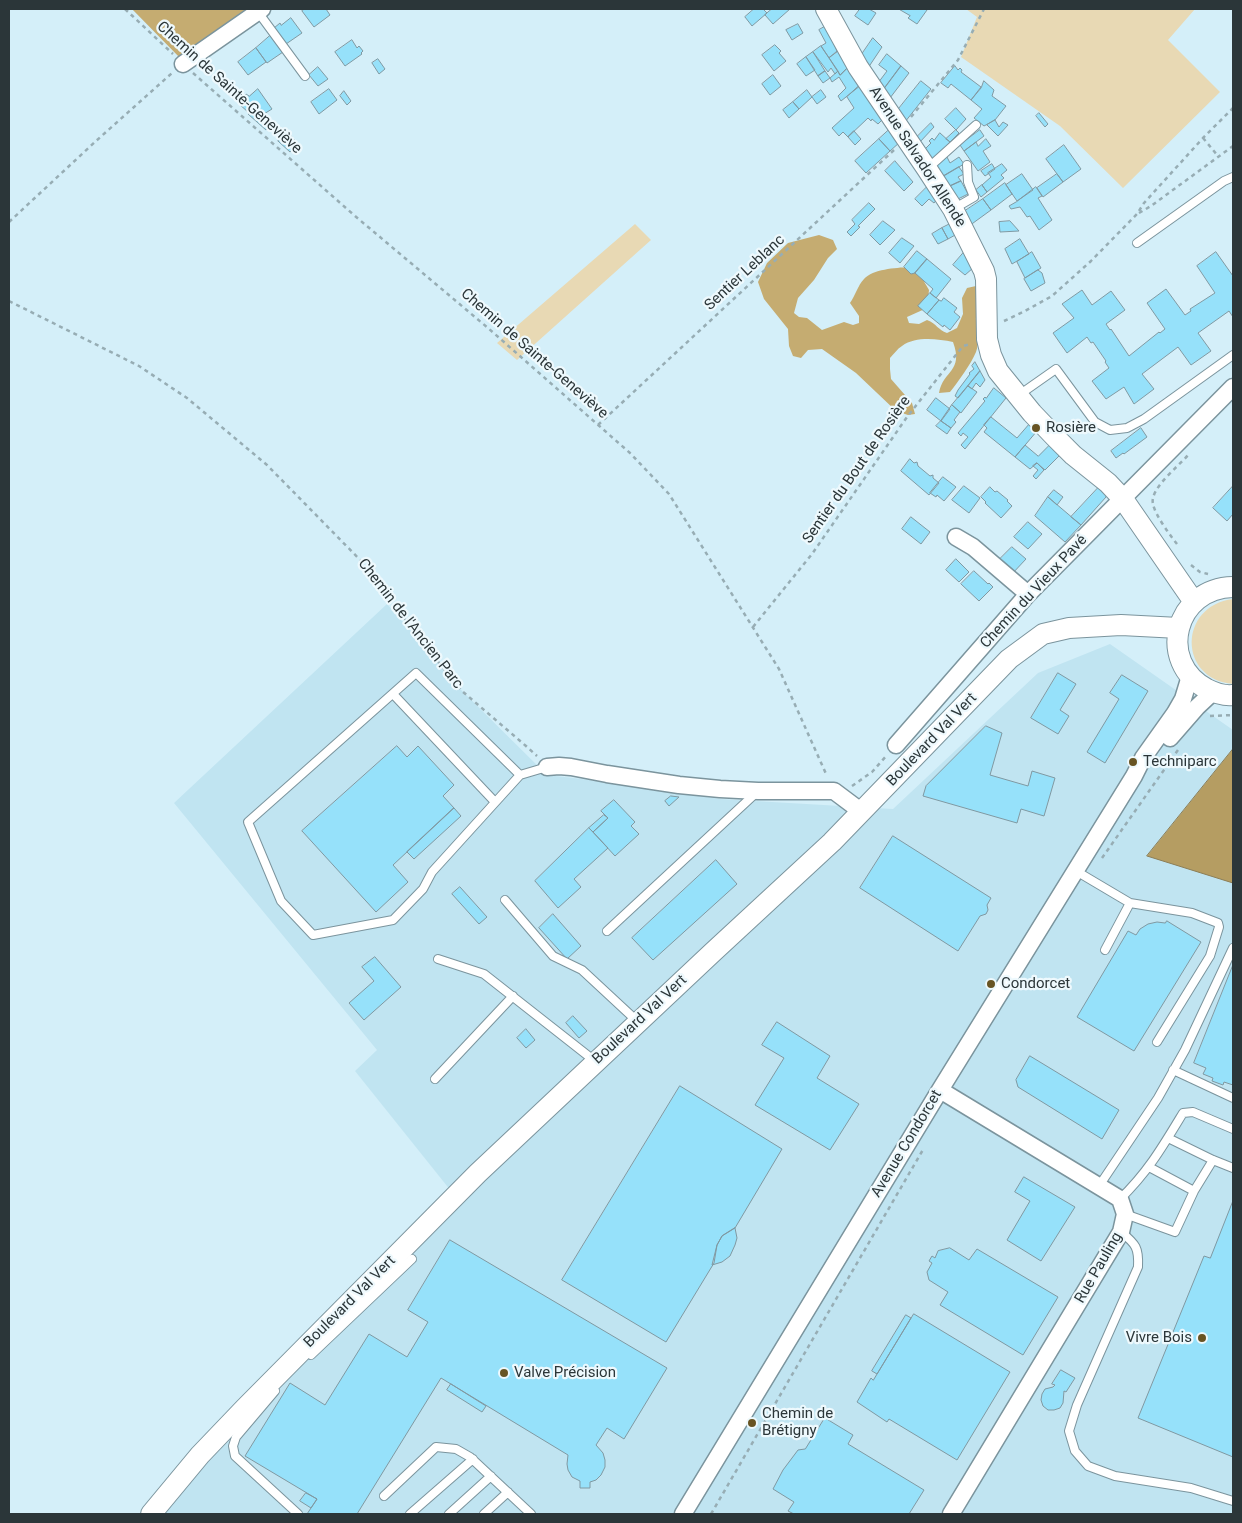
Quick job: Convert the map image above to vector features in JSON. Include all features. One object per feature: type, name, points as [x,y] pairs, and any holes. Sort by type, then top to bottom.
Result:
[{"type":"street","name":"Avenue Salvador Allende","points":[[826,9],[858,67],[953,209],[984,271],[986,279],[987,332],[991,355],[998,371],[1032,413],[1061,443],[1108,483],[1123,499],[1194,602]]},
{"type":"street","points":[[183,64],[260,10]]},
{"type":"street","name":"Chemin du Vieux Pavé","points":[[896,745],[1028,594],[1233,387]]},
{"type":"street","points":[[956,536],[973,546],[1028,594]]},
{"type":"street","points":[[1233,587],[1207,593],[1194,602],[1185,614],[1179,628],[1178,645],[1182,661],[1190,676],[1200,685],[1213,692],[1233,695]]},
{"type":"street","name":"Boulevard Val Vert","points":[[151,1514],[200,1455],[244,1408],[478,1174],[712,952],[832,842],[1009,659],[1043,634],[1069,628],[1121,625],[1179,628]]},
{"type":"street","name":"Avenue Condorcet","points":[[683,1514],[940,1090],[1076,872],[1143,758],[1175,713],[1183,699],[1190,676]]},
{"type":"street","name":"Avenue Condorcet","points":[[1134,776],[1149,764],[1179,726],[1213,692]]},
{"type":"street","points":[[547,767],[565,766],[679,785],[758,791],[834,791],[862,812]]},
{"type":"street","points":[[940,1090],[1099,1186],[1123,1207]]},
{"type":"street","name":"Rue Pauling","points":[[950,1514],[1121,1232],[1123,1207]]},
{"type":"lane","points":[[260,10],[305,76]]},
{"type":"lane","points":[[928,169],[976,125]]},
{"type":"lane","points":[[953,209],[974,197],[968,182],[967,165]]},
{"type":"lane","points":[[1137,243],[1233,177]]},
{"type":"lane","points":[[1018,396],[1056,369],[1095,422],[1110,430],[1127,428],[1144,419],[1233,355]]},
{"type":"lane","points":[[520,775],[416,673],[248,822],[281,901],[314,935],[393,920],[423,889],[432,872],[520,775],[547,767]]},
{"type":"lane","points":[[393,694],[495,802]]},
{"type":"lane","points":[[607,931],[758,791]]},
{"type":"lane","points":[[1076,872],[1130,903],[1192,913],[1218,923],[1220,927],[1210,956],[1156,1042]]},
{"type":"lane","points":[[505,900],[553,956],[582,970],[638,1022]]},
{"type":"lane","points":[[1105,950],[1130,903]]},
{"type":"lane","points":[[1099,1186],[1158,1098],[1185,1050],[1233,948]]},
{"type":"lane","points":[[438,959],[484,974],[596,1062]]},
{"type":"lane","points":[[435,1079],[513,996]]},
{"type":"lane","points":[[1173,1070],[1233,1098]]},
{"type":"lane","points":[[1213,1160],[1194,1191],[1175,1232],[1123,1207],[1182,1113],[1193,1112],[1233,1129]]},
{"type":"lane","points":[[1168,1138],[1233,1168]]},
{"type":"lane","points":[[1149,1167],[1194,1191]]},
{"type":"lane","points":[[1121,1232],[1133,1241],[1139,1252],[1138,1267],[1076,1405],[1069,1431],[1075,1451],[1088,1466],[1115,1476],[1190,1488],[1233,1502]]},
{"type":"lane","points":[[302,1364],[412,1260]]},
{"type":"lane","points":[[281,1384],[236,1437],[233,1446],[235,1456],[298,1514]]},
{"type":"lane","points":[[384,1496],[436,1447],[456,1449],[473,1459],[531,1514]]},
{"type":"lane","points":[[410,1514],[473,1459]]},
{"type":"lane","points":[[449,1514],[491,1476]]},
{"type":"lane","points":[[484,1514],[508,1492]]},
{"type":"path","name":"Chemin de Sainte-Geneviève","points":[[125,9],[183,64],[348,210],[488,328],[630,453],[669,494],[779,669],[834,791]]},
{"type":"path","name":"Sentier Leblanc","points":[[598,425],[904,134],[958,60],[984,9]]},
{"type":"path","points":[[9,222],[183,64]]},
{"type":"path","points":[[1137,214],[1144,203],[1233,108]]},
{"type":"path","points":[[1203,138],[1218,157]]},
{"type":"path","points":[[1137,214],[1152,206],[1233,146]]},
{"type":"path","name":"Sentier du Bout de Rosière","points":[[753,627],[812,554],[907,417],[963,346],[1003,321],[1052,296],[1137,214]]},
{"type":"path","name":"Chemin de l'Ancien Parc","points":[[9,302],[139,366],[187,398],[267,465],[370,570],[418,636],[462,691],[526,746],[547,767]]},
{"type":"path","points":[[1178,546],[1153,505],[1153,496],[1161,483],[1193,451]]},
{"type":"path","points":[[1187,559],[1196,570],[1203,574],[1210,574]]},
{"type":"path","points":[[1207,716],[1233,715]]},
{"type":"path","points":[[834,791],[850,787],[862,780],[872,772],[896,745]]},
{"type":"shaded area","points":[[132,9],[252,9],[182,60]]},
{"type":"shaded area","points":[[966,9],[1195,9],[1168,40],[1220,92],[1123,188],[1060,126],[961,57],[977,17]]},
{"type":"shaded area","points":[[635,224],[651,240],[517,360],[497,343]]},
{"type":"shaded area","points":[[819,235],[833,240],[837,249],[798,298],[794,313],[799,317],[807,318],[822,330],[844,322],[853,325],[859,323],[859,316],[850,303],[864,279],[879,271],[909,267],[922,278],[929,290],[927,308],[907,317],[909,323],[919,324],[927,320],[947,333],[957,328],[963,314],[962,298],[967,288],[976,286],[979,295],[976,316],[977,348],[968,367],[950,392],[939,393],[941,385],[952,370],[956,359],[953,342],[934,339],[914,341],[900,347],[890,358],[891,379],[912,403],[915,414],[908,415],[896,411],[856,373],[822,349],[808,350],[801,358],[793,356],[789,346],[788,329],[764,299],[758,282],[767,263],[788,243]]},
{"type":"shaded area","points":[[1233,599],[1233,684],[1215,679],[1202,670],[1194,657],[1192,642],[1194,628],[1202,615],[1215,604]]},
{"type":"shaded area","points":[[387,604],[427,649],[447,676],[547,775],[720,799],[893,809],[1038,673],[1110,644],[1233,730],[1233,1514],[163,1514],[214,1448],[459,1201],[355,1071],[377,1050],[174,803]]},
{"type":"shaded area","points":[[1233,749],[1233,883],[1147,856]]},
{"type":"building","points":[[305,9],[326,9],[330,15],[314,27],[302,11]]},
{"type":"building","points":[[754,9],[763,9],[767,13],[752,26],[745,17]]},
{"type":"building","points":[[772,9],[790,9],[773,24],[765,15]]},
{"type":"building","points":[[860,9],[869,9],[876,13],[868,25],[855,16]]},
{"type":"building","points":[[899,9],[927,10],[917,24],[908,18],[910,16]]},
{"type":"building","points":[[291,18],[302,33],[286,44],[274,28]]},
{"type":"building","points":[[798,24],[803,33],[792,40],[786,30]]},
{"type":"building","points":[[826,26],[837,51],[829,58],[821,46],[826,43],[819,30]]},
{"type":"building","points":[[271,35],[283,52],[267,63],[256,48]]},
{"type":"building","points":[[873,38],[882,47],[868,68],[860,57]]},
{"type":"building","points":[[352,40],[357,48],[359,46],[363,51],[362,54],[345,66],[335,52]]},
{"type":"building","points":[[775,45],[781,51],[779,53],[786,61],[774,71],[762,55]]},
{"type":"building","points":[[821,46],[838,71],[835,74],[831,68],[828,72],[813,52]]},
{"type":"building","points":[[256,48],[266,62],[248,75],[238,62]]},
{"type":"building","points":[[839,51],[848,67],[840,75],[829,58]]},
{"type":"building","points":[[813,52],[825,71],[818,76],[806,57]]},
{"type":"building","points":[[887,54],[901,66],[883,90],[878,83],[887,71],[879,65]]},
{"type":"building","points":[[806,57],[815,70],[806,76],[797,64]]},
{"type":"building","points":[[378,59],[385,69],[379,74],[372,63]]},
{"type":"building","points":[[901,66],[909,73],[890,98],[884,89]]},
{"type":"building","points":[[955,66],[958,70],[960,68],[961,72],[981,87],[971,100],[951,84],[948,88],[941,83]]},
{"type":"building","points":[[318,67],[328,79],[318,86],[309,75]]},
{"type":"building","points":[[849,67],[861,85],[841,101],[838,96],[846,88],[839,77],[832,82],[830,78],[838,71],[840,75]]},
{"type":"building","points":[[825,71],[830,78],[823,83],[818,76]]},
{"type":"building","points":[[773,75],[781,86],[770,95],[762,84]]},
{"type":"building","points":[[921,81],[931,89],[905,122],[897,111]]},
{"type":"building","points":[[984,81],[994,90],[992,96],[1006,106],[995,120],[984,126],[974,118],[982,109],[971,100]]},
{"type":"building","points":[[859,86],[883,119],[878,124],[868,118],[848,137],[843,132],[839,136],[832,128],[854,108],[847,97]]},
{"type":"building","points":[[258,89],[272,109],[259,117],[269,126],[266,130],[238,103],[246,94],[249,96]]},
{"type":"building","points":[[329,89],[337,100],[319,114],[311,102]]},
{"type":"building","points":[[807,90],[812,97],[799,109],[793,102]]},
{"type":"building","points":[[821,90],[826,97],[817,104],[812,97]]},
{"type":"building","points":[[344,91],[351,101],[347,105],[340,96]]},
{"type":"building","points":[[793,102],[799,109],[789,118],[783,110]]},
{"type":"building","points":[[956,108],[966,119],[956,130],[945,119]]},
{"type":"building","points":[[1039,113],[1048,124],[1045,127],[1036,116]]},
{"type":"building","points":[[995,120],[999,127],[1003,122],[1008,125],[998,136],[987,125]]},
{"type":"building","points":[[931,123],[934,127],[919,143],[916,138]]},
{"type":"building","points":[[890,129],[900,142],[890,151],[879,139]]},
{"type":"building","points":[[956,130],[959,133],[950,142],[946,139]]},
{"type":"building","points":[[980,130],[984,136],[964,151],[960,145]]},
{"type":"building","points":[[854,131],[861,139],[855,145],[848,137]]},
{"type":"building","points":[[289,133],[298,145],[290,152],[278,141]]},
{"type":"building","points":[[940,133],[950,142],[932,161],[924,150],[931,143],[929,141],[932,138],[934,140]]},
{"type":"building","points":[[879,139],[890,151],[866,173],[855,161]]},
{"type":"building","points":[[986,139],[991,146],[983,151],[990,162],[978,171],[964,151],[976,142],[978,146]]},
{"type":"building","points":[[1064,145],[1081,169],[1063,182],[1046,159]]},
{"type":"building","points":[[947,157],[950,163],[959,157],[964,164],[942,177],[935,166]]},
{"type":"building","points":[[895,161],[913,182],[904,191],[885,171]]},
{"type":"building","points":[[992,164],[995,169],[985,176],[981,171]]},
{"type":"building","points":[[1002,164],[1007,170],[1001,175],[1004,178],[987,192],[982,185],[991,177],[988,173]]},
{"type":"building","points":[[959,167],[964,174],[958,177],[961,181],[948,187],[942,177]]},
{"type":"building","points":[[1022,174],[1033,190],[1017,201],[1006,185]]},
{"type":"building","points":[[1057,174],[1063,182],[1043,197],[1037,188]]},
{"type":"building","points":[[961,181],[968,194],[956,200],[948,187]]},
{"type":"building","points":[[1005,183],[1012,194],[991,210],[983,199]]},
{"type":"building","points":[[930,184],[938,198],[934,203],[929,199],[922,206],[915,199]]},
{"type":"building","points":[[982,185],[987,192],[981,197],[976,190]]},
{"type":"building","points":[[1036,187],[1042,196],[1038,198],[1052,220],[1039,230],[1030,216],[1027,217],[1020,207],[1011,209],[1009,206]]},
{"type":"building","points":[[983,199],[991,210],[969,226],[962,213]]},
{"type":"building","points":[[869,203],[875,209],[851,236],[847,232],[855,224],[852,220]]},
{"type":"building","points":[[883,221],[895,230],[880,245],[870,235]]},
{"type":"building","points":[[1010,221],[1019,231],[1000,232],[999,222]]},
{"type":"building","points":[[952,223],[957,234],[948,239],[942,228]]},
{"type":"building","points":[[942,228],[948,239],[938,244],[932,234]]},
{"type":"building","points":[[902,238],[914,246],[900,263],[889,253]]},
{"type":"building","points":[[1020,239],[1029,254],[1012,264],[1005,249]]},
{"type":"building","points":[[917,251],[927,259],[915,273],[911,274],[904,267]]},
{"type":"building","points":[[965,251],[973,268],[965,275],[953,265]]},
{"type":"building","points":[[1032,252],[1041,268],[1025,278],[1017,262]]},
{"type":"building","points":[[1216,252],[1233,276],[1233,317],[1229,311],[1198,333],[1211,351],[1191,365],[1178,347],[1142,374],[1154,389],[1134,404],[1124,387],[1106,399],[1092,381],[1109,368],[1093,342],[1091,343],[1087,337],[1067,353],[1053,333],[1074,318],[1062,304],[1082,290],[1092,305],[1111,291],[1125,310],[1106,324],[1129,356],[1165,329],[1147,303],[1166,289],[1185,315],[1191,311],[1190,309],[1215,293],[1197,266]]},
{"type":"building","points":[[927,259],[951,279],[936,298],[930,293],[933,289],[915,273]]},
{"type":"building","points":[[1038,270],[1042,273],[1045,283],[1031,291],[1024,279]]},
{"type":"building","points":[[930,293],[939,300],[927,314],[918,306]]},
{"type":"building","points":[[944,298],[957,308],[954,312],[960,317],[950,330],[944,325],[943,327],[927,314],[939,300],[941,301]]},
{"type":"building","points":[[975,362],[980,371],[958,398],[955,396],[969,373],[974,369],[972,366]]},
{"type":"building","points":[[980,371],[985,380],[980,387],[976,383],[972,389],[968,386]]},
{"type":"building","points":[[968,386],[977,392],[961,413],[952,405]]},
{"type":"building","points":[[994,388],[1006,398],[965,449],[961,445],[968,437],[963,433],[961,436],[958,433],[985,401],[983,399]]},
{"type":"building","points":[[936,398],[950,409],[941,421],[927,410]]},
{"type":"building","points":[[952,405],[960,412],[951,428],[941,421]]},
{"type":"building","points":[[991,417],[1017,438],[1030,423],[1037,431],[1015,457],[984,432],[987,428],[984,425]]},
{"type":"building","points":[[941,421],[951,428],[947,434],[936,426]]},
{"type":"building","points":[[1141,428],[1147,437],[1116,458],[1111,451]]},
{"type":"building","points":[[1051,444],[1061,454],[1045,470],[1037,463],[1030,469],[1015,457],[1025,445],[1038,456]]},
{"type":"building","points":[[910,459],[914,463],[917,462],[918,466],[930,476],[933,475],[933,478],[939,483],[929,495],[901,471]]},
{"type":"building","points":[[1037,463],[1044,470],[1036,479],[1033,476],[1038,470],[1033,466]]},
{"type":"building","points":[[943,477],[956,487],[944,501],[937,495],[936,497],[930,493]]},
{"type":"building","points":[[964,486],[980,498],[969,513],[952,500]]},
{"type":"building","points":[[1233,486],[1233,514],[1227,521],[1213,508]]},
{"type":"building","points":[[990,487],[1008,500],[1012,506],[1001,518],[981,497]]},
{"type":"building","points":[[1099,487],[1106,492],[1106,497],[1081,525],[1071,517]]},
{"type":"building","points":[[1054,490],[1063,497],[1057,505],[1048,497]]},
{"type":"building","points":[[1048,497],[1081,525],[1065,542],[1035,516]]},
{"type":"building","points":[[911,517],[930,532],[921,544],[902,529]]},
{"type":"building","points":[[1028,522],[1042,534],[1028,549],[1014,537]]},
{"type":"building","points":[[1012,547],[1026,559],[1011,575],[997,562]]},
{"type":"building","points":[[956,559],[969,572],[959,582],[946,570]]},
{"type":"building","points":[[974,571],[993,587],[979,601],[961,584]]},
{"type":"building","points":[[1058,673],[1076,684],[1060,710],[1069,716],[1058,734],[1031,718]]},
{"type":"building","points":[[1122,675],[1148,691],[1105,763],[1087,752],[1119,699],[1110,693]]},
{"type":"building","points":[[986,726],[1002,733],[990,775],[1028,786],[1032,771],[1055,778],[1044,816],[1021,809],[1017,823],[923,796],[926,786]]},
{"type":"building","points":[[397,746],[407,757],[418,746],[454,785],[443,796],[454,808],[393,865],[408,882],[376,912],[302,831]]},
{"type":"building","points":[[671,796],[679,797],[669,806],[665,801]]},
{"type":"building","points":[[614,800],[635,822],[631,826],[639,834],[615,856],[593,832],[608,818],[601,811]]},
{"type":"building","points":[[454,808],[461,816],[414,859],[407,852]]},
{"type":"building","points":[[604,815],[608,818],[593,832],[589,828]]},
{"type":"building","points":[[589,828],[608,848],[574,879],[581,887],[558,908],[535,881]]},
{"type":"building","points":[[893,836],[991,898],[987,905],[988,910],[986,914],[980,916],[958,951],[860,888]]},
{"type":"building","points":[[716,860],[737,884],[653,960],[632,938]]},
{"type":"building","points":[[460,887],[487,917],[479,924],[452,894]]},
{"type":"building","points":[[553,914],[581,946],[567,959],[539,928]]},
{"type":"building","points":[[1167,921],[1201,942],[1134,1051],[1077,1017],[1128,931],[1136,935],[1140,929],[1148,924],[1165,923]]},
{"type":"building","points":[[375,957],[401,987],[364,1020],[349,1003],[374,981],[362,967]]},
{"type":"building","points":[[1233,965],[1233,1085],[1224,1082],[1223,1085],[1212,1081],[1213,1078],[1203,1074],[1206,1068],[1194,1063]]},
{"type":"building","points":[[573,1016],[587,1031],[579,1038],[566,1023]]},
{"type":"building","points":[[777,1022],[830,1056],[817,1078],[859,1104],[830,1150],[755,1105],[784,1058],[762,1045]]},
{"type":"building","points":[[526,1029],[535,1040],[526,1048],[517,1038]]},
{"type":"building","points":[[1030,1056],[1119,1110],[1102,1139],[1018,1087],[1016,1080]]},
{"type":"building","points":[[680,1086],[782,1149],[735,1228],[722,1236],[717,1245],[714,1263],[666,1342],[562,1280]]},
{"type":"building","points":[[1024,1177],[1075,1207],[1041,1261],[1007,1240],[1030,1201],[1015,1192]]},
{"type":"building","name":"Vivre Bois","points":[[1233,1201],[1233,1457],[1138,1418],[1204,1256],[1210,1258]]},
{"type":"building","points":[[735,1228],[737,1238],[730,1256],[722,1262],[712,1265],[717,1245],[722,1236]]},
{"type":"building","name":"Valve Précision","points":[[450,1240],[667,1368],[624,1439],[607,1428],[596,1445],[603,1453],[605,1467],[596,1480],[590,1482],[590,1488],[580,1488],[580,1481],[572,1477],[568,1470],[568,1455],[441,1378],[357,1514],[307,1514],[317,1499],[245,1456],[290,1383],[325,1405],[369,1334],[407,1357],[428,1322],[408,1310]]},
{"type":"building","points":[[950,1248],[969,1260],[977,1249],[1058,1297],[1023,1355],[940,1305],[948,1292],[929,1280],[927,1272],[932,1263],[929,1261],[932,1256],[935,1258],[938,1251]]},
{"type":"building","points":[[914,1314],[1010,1372],[957,1460],[889,1419],[887,1422],[857,1402]]},
{"type":"building","points":[[906,1315],[911,1318],[877,1374],[872,1371]]},
{"type":"building","points":[[1061,1370],[1075,1378],[1066,1392],[1064,1391],[1063,1403],[1060,1408],[1048,1410],[1043,1406],[1042,1394],[1045,1389],[1055,1385],[1052,1384]]},
{"type":"building","points":[[451,1384],[486,1406],[482,1412],[447,1390]]},
{"type":"building","points":[[825,1418],[853,1435],[848,1444],[924,1490],[909,1514],[794,1514],[788,1511],[794,1502],[773,1489],[783,1470],[798,1450],[805,1449]]},
{"type":"building","points":[[306,1493],[317,1499],[311,1508],[300,1501]]},
{"type":"place","name":"Rosière","points":[[1036,428]]},
{"type":"place","name":"Techniparc","points":[[1133,762]]},
{"type":"place","name":"Condorcet","points":[[991,984]]},
{"type":"place","name":"Vivre Bois","points":[[1202,1338]]},
{"type":"place","name":"Valve Précision","points":[[504,1373]]},
{"type":"place","name":"Chemin de Brétigny","points":[[752,1423]]}]
